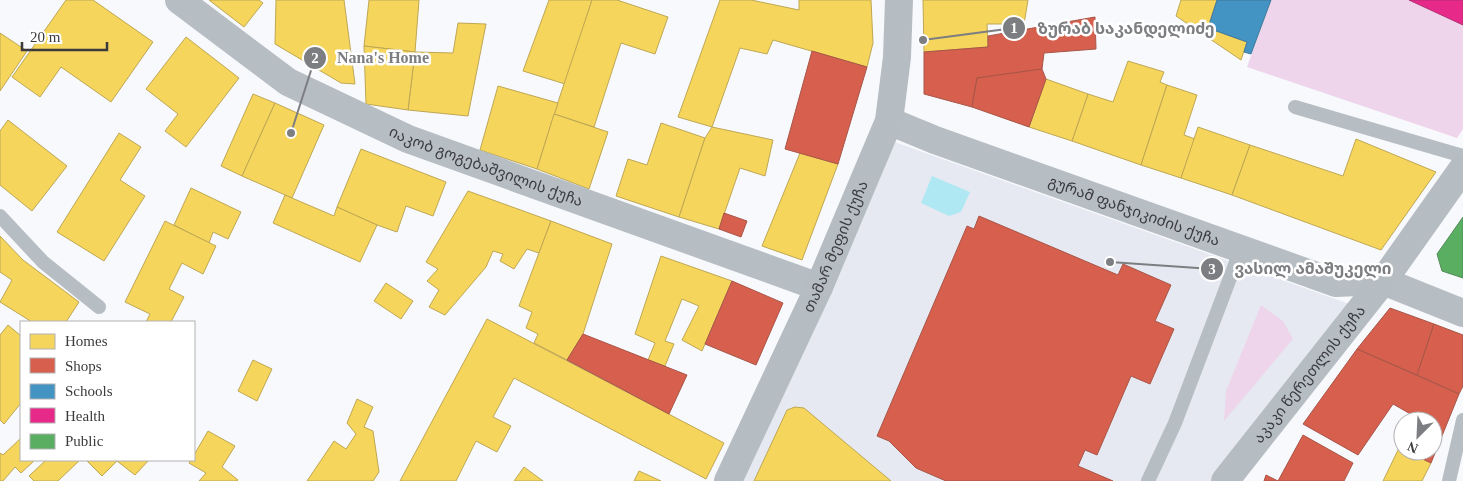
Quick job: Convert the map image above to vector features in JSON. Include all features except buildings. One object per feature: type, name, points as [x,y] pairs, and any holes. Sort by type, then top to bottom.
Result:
[{"type":"main road","name":"თამარ მეფის ქუჩა","points":[[728,481],[819,287],[889,121],[896,57],[899,0]]},
{"type":"main road","name":"აკაკი წერეთლის ქუჩა","points":[[1224,481],[1383,281],[1463,168]]},
{"type":"street","name":"იაკობ გოგებაშვილის ქუჩა","points":[[179,0],[288,82],[408,139],[819,287]]},
{"type":"street","name":"გურამ ფანჯიკიძის ქუჩა","points":[[889,121],[944,143],[1336,283],[1383,281]]},
{"type":"street","points":[[1383,281],[1463,313]]},
{"type":"lane","points":[[1296,108],[1463,156]]},
{"type":"lane","points":[[0,216],[44,262],[99,307]]},
{"type":"lane","points":[[1148,481],[1175,423],[1242,249]]},
{"type":"lane","points":[[1449,481],[1463,420]]},
{"type":"shaded area","points":[[1271,0],[1409,0],[1463,25],[1463,129],[1457,138],[1247,67]]},
{"type":"shaded area","points":[[892,141],[1355,306],[1216,481],[736,481]]},
{"type":"shaded area","points":[[1261,305],[1283,321],[1293,339],[1224,421],[1226,391]]},
{"type":"water","points":[[932,176],[970,192],[961,212],[949,216],[921,203]]},
{"type":"place","name":"ზურაბ საკანდელიძე","points":[[923,40]]},
{"type":"place","name":"Nana's Home","points":[[291,133]]},
{"type":"place","name":"ვასილ ამაშუკელი","points":[[1110,262]]}]
